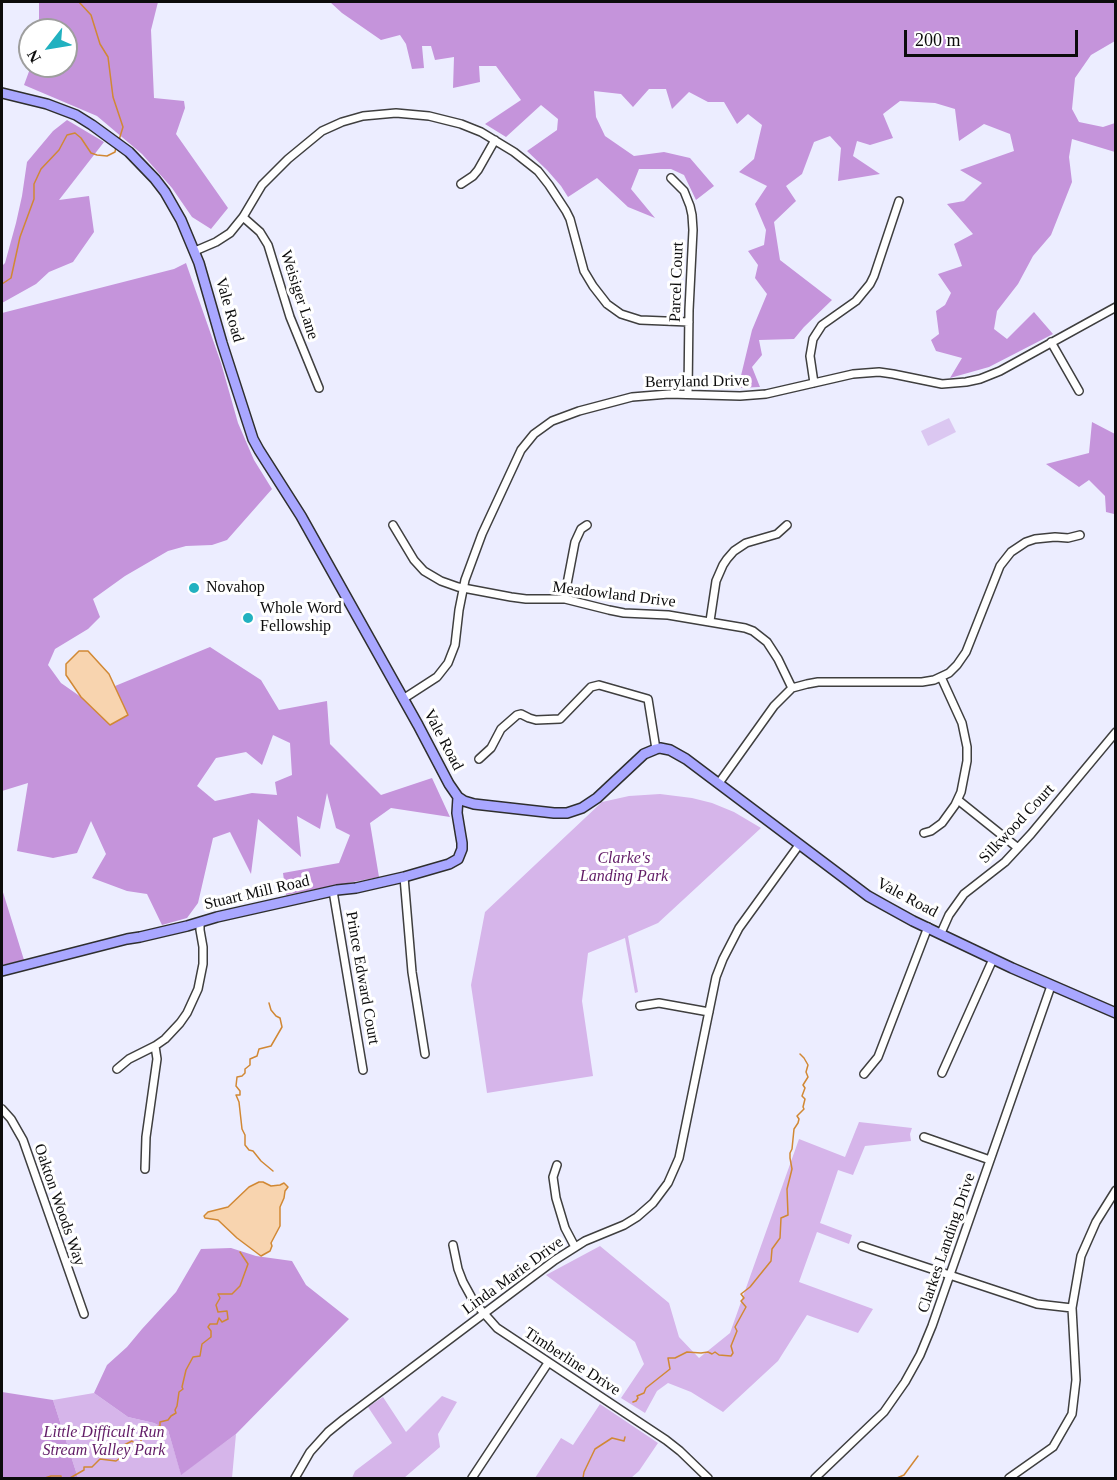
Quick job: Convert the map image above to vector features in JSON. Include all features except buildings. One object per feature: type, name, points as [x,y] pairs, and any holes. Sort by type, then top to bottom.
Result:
[{"type":"main road","name":"Vale Road","points":[[2,93],[47,104],[76,115],[124,148],[165,192],[195,251],[253,439],[301,516],[458,797]]},
{"type":"main road","name":"Vale Road","points":[[656,749],[665,749],[677,754],[719,783],[868,896],[993,959],[1116,1013]]},
{"type":"main road","points":[[458,797],[468,803],[508,808],[554,813],[575,811],[597,798],[638,758],[656,749]]},
{"type":"main road","name":"Stuart Mill Road","points":[[2,971],[219,916],[333,891],[357,888],[449,864],[458,859],[462,849],[456,813],[458,797]]},
{"type":"street","points":[[195,251],[230,233],[243,217],[262,184],[322,131],[352,118],[374,114],[429,116],[481,132],[514,152],[533,167],[560,199],[570,219],[584,271],[592,286],[607,304],[621,314],[640,320],[689,322]]},
{"type":"street","points":[[461,184],[478,170],[495,140]]},
{"type":"street","name":"Parcel Court","points":[[671,178],[684,191],[692,215],[688,394]]},
{"type":"street","points":[[814,383],[810,356],[813,339],[822,325],[856,301],[870,284],[899,201]]},
{"type":"street","name":"Weisiger Lane","points":[[243,217],[260,232],[268,244],[290,317],[319,388]]},
{"type":"street","name":"Berryland Drive","points":[[404,699],[437,677],[448,663],[455,645],[463,588],[482,534],[516,459],[538,430],[552,421],[618,400],[650,395],[766,394],[841,375],[868,372],[893,374],[942,384],[966,382],[1000,371],[1116,307]]},
{"type":"street","points":[[1051,342],[1079,391]]},
{"type":"street","name":"Meadowland Drive","points":[[393,525],[414,560],[424,571],[441,581],[463,588],[526,599],[565,599],[617,612],[668,615],[745,628],[760,636],[772,649],[792,688]]},
{"type":"street","points":[[565,599],[575,542],[581,530],[587,525]]},
{"type":"street","points":[[710,621],[716,581],[727,559],[746,543],[777,534],[787,525]]},
{"type":"street","points":[[719,783],[774,706],[792,688],[818,682],[912,682],[941,677],[957,665],[966,652],[1000,566],[1011,552],[1035,539],[1068,538],[1080,535]]},
{"type":"street","points":[[924,833],[942,823],[958,800],[967,761],[965,732],[957,709],[941,677]]},
{"type":"street","points":[[479,759],[491,748],[501,729],[517,715],[521,714],[536,720],[560,719],[591,687],[599,685],[648,699],[656,749]]},
{"type":"street","name":"Silkwood Court","points":[[941,933],[957,902],[964,894],[997,870],[1018,848],[1116,732]]},
{"type":"street","points":[[958,800],[1018,848]]},
{"type":"street","name":"Linda Marie Drive","points":[[295,1479],[310,1452],[328,1432],[546,1266],[575,1247],[624,1225],[653,1203],[668,1183],[681,1149],[718,971],[732,939],[799,844]]},
{"type":"street","points":[[404,877],[412,972],[424,1054]]},
{"type":"street","name":"Prince Edward Court","points":[[333,891],[363,1070]]},
{"type":"street","points":[[117,1069],[129,1059],[155,1047],[165,1039],[180,1023],[193,1001],[201,976],[203,957],[200,922]]},
{"type":"street","points":[[864,1074],[878,1057],[928,927]]},
{"type":"street","points":[[942,1073],[993,959]]},
{"type":"street","name":"Clarkes Landing Drive","points":[[815,1479],[884,1412],[920,1355],[1051,986]]},
{"type":"street","points":[[640,1006],[659,1003],[709,1012]]},
{"type":"street","points":[[145,1169],[146,1137],[157,1059],[155,1047]]},
{"type":"street","name":"Oakton Woods Way","points":[[2,1109],[17,1129],[26,1147],[84,1314]]},
{"type":"street","points":[[924,1137],[990,1160]]},
{"type":"street","points":[[557,1165],[553,1177],[556,1198],[565,1228],[575,1247]]},
{"type":"street","points":[[1009,1479],[1053,1447],[1072,1414],[1076,1380],[1072,1308],[1081,1256],[1096,1222],[1116,1190]]},
{"type":"street","name":"Timberline Drive","points":[[453,1245],[458,1269],[474,1302],[505,1335],[666,1440],[680,1451],[704,1477]]},
{"type":"street","points":[[862,1246],[1037,1304],[1072,1308]]},
{"type":"street","points":[[472,1479],[548,1363]]},
{"type":"green space","name":"Clarke's Landing Park","points":[[660,794],[712,803],[734,812],[761,828],[658,923],[628,936],[638,992],[635,993],[625,938],[588,953],[582,1001],[593,1076],[487,1093],[471,985],[485,912],[602,802],[629,796]]},
{"type":"green space","points":[[859,1122],[912,1128],[911,1141],[865,1146],[853,1175],[838,1170],[820,1223],[852,1235],[849,1244],[817,1232],[799,1282],[873,1309],[858,1333],[807,1315],[778,1361],[723,1412],[691,1392],[668,1383],[657,1391],[645,1413],[621,1398],[644,1364],[635,1342],[546,1275],[600,1246],[669,1303],[679,1337],[699,1358],[730,1333],[799,1139],[845,1157]]},
{"type":"green space","name":"Little Difficult Run Stream Valley Park","points":[[94,1393],[128,1417],[154,1423],[168,1430],[181,1474],[236,1434],[232,1478],[78,1478],[53,1400]]},
{"type":"green space","points":[[442,1396],[457,1402],[438,1434],[440,1447],[404,1478],[352,1478],[355,1471],[392,1443],[368,1407],[383,1397],[406,1432]]},
{"type":"green space","points":[[600,1404],[658,1443],[639,1471],[631,1478],[535,1478],[561,1438],[573,1445]]},
{"type":"shaded area","points":[[39,2],[158,2],[151,30],[154,98],[184,101],[185,108],[176,134],[228,208],[211,229],[192,217],[172,188],[142,154],[97,116],[24,85],[27,78],[78,78],[78,18],[39,18]]},
{"type":"shaded area","points":[[330,2],[1115,2],[1115,41],[1091,55],[1075,78],[1072,109],[1079,122],[1103,127],[1115,123],[1115,152],[1072,139],[1069,157],[1072,182],[1051,235],[1033,256],[1018,284],[997,311],[994,329],[1007,339],[1034,312],[1053,334],[989,367],[950,378],[962,358],[936,351],[931,340],[939,334],[936,311],[945,305],[951,293],[938,274],[962,266],[954,244],[973,234],[947,204],[964,201],[982,183],[960,170],[1014,151],[1010,134],[984,124],[959,141],[955,109],[935,103],[900,101],[883,114],[893,138],[870,145],[857,141],[853,156],[880,174],[838,181],[841,148],[830,136],[814,142],[802,174],[786,186],[796,201],[774,222],[780,260],[832,300],[794,339],[759,340],[762,355],[752,367],[760,387],[738,388],[752,330],[767,294],[755,278],[758,265],[748,251],[764,245],[766,230],[755,204],[767,186],[739,172],[754,159],[762,125],[748,114],[737,124],[724,102],[708,102],[689,92],[672,109],[666,89],[649,89],[633,107],[621,94],[594,91],[596,117],[605,136],[634,156],[664,152],[690,158],[714,186],[696,200],[684,175],[671,169],[639,169],[631,189],[655,218],[628,207],[597,178],[568,197],[547,170],[527,151],[557,130],[558,119],[541,105],[506,137],[485,124],[521,100],[496,66],[479,66],[480,82],[453,88],[454,57],[435,60],[431,46],[422,46],[424,68],[412,69],[406,44],[400,35],[381,40]]},
{"type":"shaded area","points":[[67,120],[104,142],[59,200],[89,196],[94,232],[73,262],[49,272],[36,284],[2,303],[2,266],[5,263],[16,223],[27,162],[53,131]]},
{"type":"shaded area","points":[[186,263],[221,363],[238,423],[254,460],[272,489],[227,540],[212,545],[186,546],[168,551],[125,576],[93,599],[100,617],[88,629],[55,649],[48,665],[61,683],[81,697],[110,725],[127,715],[115,686],[210,647],[261,680],[279,710],[327,701],[330,744],[381,795],[432,778],[450,817],[391,808],[370,823],[379,877],[286,895],[283,873],[339,863],[350,835],[336,828],[327,793],[320,829],[297,816],[301,857],[258,819],[251,874],[230,832],[213,838],[198,903],[187,918],[162,925],[147,894],[127,891],[92,878],[106,854],[91,821],[77,853],[53,858],[17,851],[28,783],[2,791],[2,313],[174,269]],"holes":[[[273,735],[290,743],[292,775],[275,782],[277,795],[252,793],[215,801],[197,786],[216,758],[246,752],[262,765]]]},
{"type":"shaded area","points":[[949,418],[956,432],[928,446],[921,431]]},
{"type":"shaded area","points":[[1092,422],[1115,434],[1115,517],[1114,514],[1106,512],[1105,496],[1089,480],[1079,487],[1046,464],[1089,453]]},
{"type":"shaded area","points":[[79,651],[88,651],[109,674],[128,715],[110,725],[81,697],[66,675],[66,664]]},
{"type":"shaded area","points":[[2,889],[24,960],[2,965]]},
{"type":"shaded area","points":[[259,1182],[271,1186],[284,1183],[288,1187],[280,1207],[280,1226],[271,1243],[270,1251],[261,1256],[218,1220],[204,1216],[208,1212],[228,1207],[249,1187]]},
{"type":"shaded area","points":[[231,1248],[256,1256],[292,1261],[306,1285],[349,1319],[236,1434],[181,1475],[168,1430],[154,1423],[128,1417],[94,1393],[107,1365],[127,1347],[176,1292],[201,1249]]},
{"type":"shaded area","points":[[2,1392],[53,1400],[78,1478],[2,1478]]},
{"type":"waterway","points":[[79,2],[91,15],[100,44],[108,57],[113,97],[123,127],[119,140]]},
{"type":"waterway","points":[[2,284],[11,278],[20,237],[34,199],[34,184],[41,169],[59,150],[67,135],[75,133],[91,153],[97,155],[107,156],[115,152],[116,147]]},
{"type":"waterway","points":[[269,1003],[271,1010],[280,1018],[282,1027],[271,1046],[259,1049],[257,1056],[250,1059],[250,1065],[245,1069],[245,1073],[237,1077],[236,1086],[240,1095],[236,1095],[245,1145],[273,1171]]},
{"type":"waterway","points":[[633,1402],[636,1401],[637,1396],[644,1393],[646,1388],[670,1369],[668,1358],[675,1358],[687,1352],[712,1354],[715,1352],[719,1355],[731,1356],[733,1353],[731,1346],[737,1331],[735,1327],[746,1307],[741,1301],[744,1298],[741,1294],[750,1287],[771,1261],[772,1249],[780,1238],[781,1218],[788,1215],[787,1189],[792,1169],[790,1153],[794,1129],[799,1119],[797,1116],[804,1109],[805,1099],[802,1096],[805,1088],[803,1085],[808,1077],[806,1072],[808,1065],[800,1054]]},
{"type":"waterway","points":[[70,1478],[84,1470],[84,1467],[92,1467],[100,1459],[116,1461],[123,1456],[120,1447],[132,1441],[137,1445],[141,1443],[141,1437],[152,1433],[156,1427],[160,1426],[160,1422],[168,1420],[176,1413],[179,1392],[183,1389],[186,1370],[193,1357],[200,1356],[202,1344],[211,1337],[208,1327],[210,1324],[217,1324],[219,1318],[222,1322],[228,1319],[227,1311],[218,1312],[216,1305],[220,1298],[218,1294],[232,1294],[240,1286],[248,1264],[240,1252]]},
{"type":"waterway","points":[[583,1478],[595,1449],[612,1438],[624,1441],[625,1437]]},
{"type":"waterway","points":[[897,1478],[904,1475],[918,1456]]},
{"type":"waterway","points":[[45,1478],[51,1476],[61,1476],[61,1478]]},
{"type":"place","name":"Novahop","points":[[194,588]]},
{"type":"place","name":"Whole Word Fellowship","points":[[248,618]]}]
